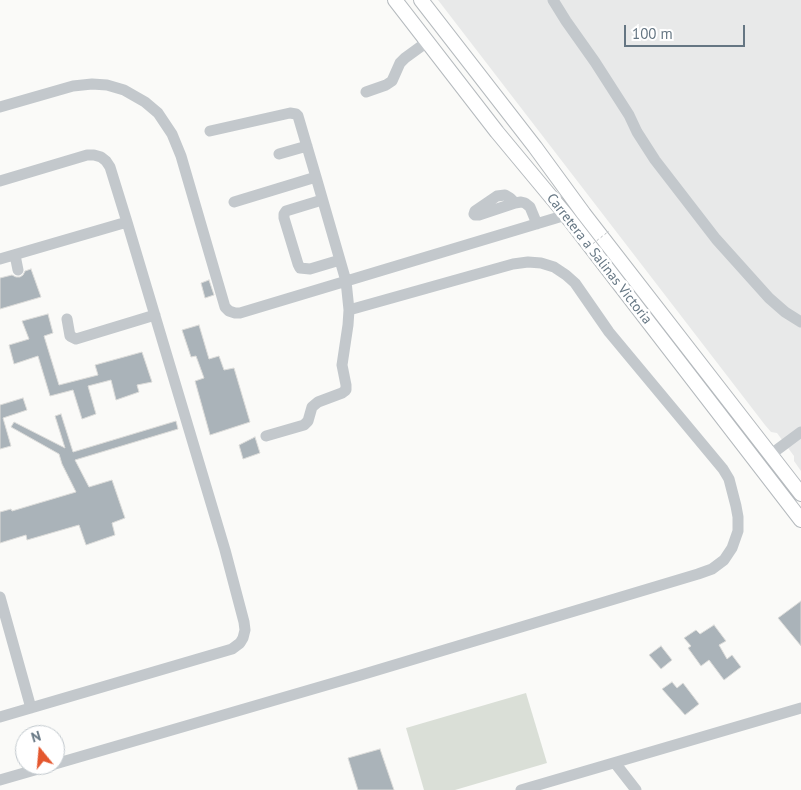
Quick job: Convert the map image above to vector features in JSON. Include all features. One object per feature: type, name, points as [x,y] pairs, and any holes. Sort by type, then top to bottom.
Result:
[{"type":"main road","name":"Carretera a Salinas Victoria","points":[[395,0],[497,132],[566,215],[801,520]]},
{"type":"main road","name":"Carretera a Salinas Victoria","points":[[421,0],[801,494]]},
{"type":"street","points":[[553,0],[629,115],[637,132],[655,160],[710,232],[769,298],[785,312],[801,322]]},
{"type":"street","points":[[366,92],[392,81],[400,63],[427,42]]},
{"type":"street","points":[[0,107],[74,86],[92,84],[107,85],[124,90],[145,102],[158,113],[172,134],[181,156],[225,307],[235,313],[566,215]]},
{"type":"street","points":[[210,131],[294,113],[298,116],[346,281],[349,310],[342,365],[346,390],[318,402],[312,407],[308,421],[304,425],[266,436]]},
{"type":"street","points":[[279,154],[307,146]]},
{"type":"street","points":[[0,181],[87,155],[101,157],[110,167],[225,550],[245,630],[244,638],[232,649],[0,718]]},
{"type":"street","points":[[234,202],[316,177]]},
{"type":"street","points":[[322,200],[286,211],[284,218],[300,268],[310,269],[340,260]]},
{"type":"street","points":[[515,202],[525,203],[530,207],[537,224]]},
{"type":"street","points":[[0,259],[127,222]]},
{"type":"street","points":[[15,255],[18,270]]},
{"type":"street","points":[[65,762],[698,574],[712,569],[724,560],[732,548],[738,531],[738,516],[728,479],[723,469],[609,332],[575,283],[554,267],[528,262],[513,264],[349,310]]},
{"type":"street","points":[[66,319],[70,336],[76,339],[155,315]]},
{"type":"street","points":[[770,455],[801,432]]},
{"type":"street","points":[[0,597],[31,708]]},
{"type":"street","points":[[521,790],[800,711]]},
{"type":"street","points":[[614,763],[636,790]]},
{"type":"street","points":[[0,780],[18,775]]},
{"type":"path","points":[[584,250],[609,231]]},
{"type":"shaded area","points":[[438,0],[801,0],[801,471],[794,461],[794,456],[777,433],[771,432],[765,425]]},
{"type":"shaded area","points":[[526,693],[547,763],[455,790],[424,790],[406,728]]},
{"type":"building","points":[[31,269],[41,297],[0,309],[0,278],[12,275],[20,277],[25,271]]},
{"type":"building","points":[[209,280],[214,295],[205,298],[201,283]]},
{"type":"building","points":[[48,314],[53,333],[44,336],[59,385],[98,375],[95,365],[142,352],[152,382],[137,385],[139,392],[116,400],[111,380],[88,386],[96,414],[82,419],[73,390],[50,396],[38,356],[14,364],[9,345],[29,339],[22,321]]},
{"type":"building","points":[[199,325],[209,359],[219,356],[224,370],[234,368],[250,422],[210,435],[195,381],[204,378],[196,356],[191,357],[182,330]]},
{"type":"building","points":[[23,398],[27,410],[3,418],[11,446],[0,449],[0,405]]},
{"type":"building","points":[[61,414],[73,452],[176,421],[178,429],[75,460],[89,487],[112,480],[125,518],[112,523],[115,535],[86,545],[79,525],[27,540],[26,535],[0,543],[0,512],[11,509],[12,511],[76,492],[59,454],[11,427],[14,422],[65,448],[55,416]]},
{"type":"building","points":[[255,437],[260,453],[243,459],[239,445]]},
{"type":"building","points":[[801,601],[801,646],[778,618]]},
{"type":"building","points":[[714,625],[726,641],[719,645],[727,659],[732,655],[741,667],[724,680],[709,660],[701,666],[688,648],[691,646],[684,638],[696,630],[700,634]]},
{"type":"building","points":[[661,646],[672,660],[661,669],[649,655]]},
{"type":"building","points":[[672,682],[677,688],[683,683],[699,704],[685,715],[662,689]]},
{"type":"building","points":[[380,749],[394,790],[358,790],[348,758]]}]
